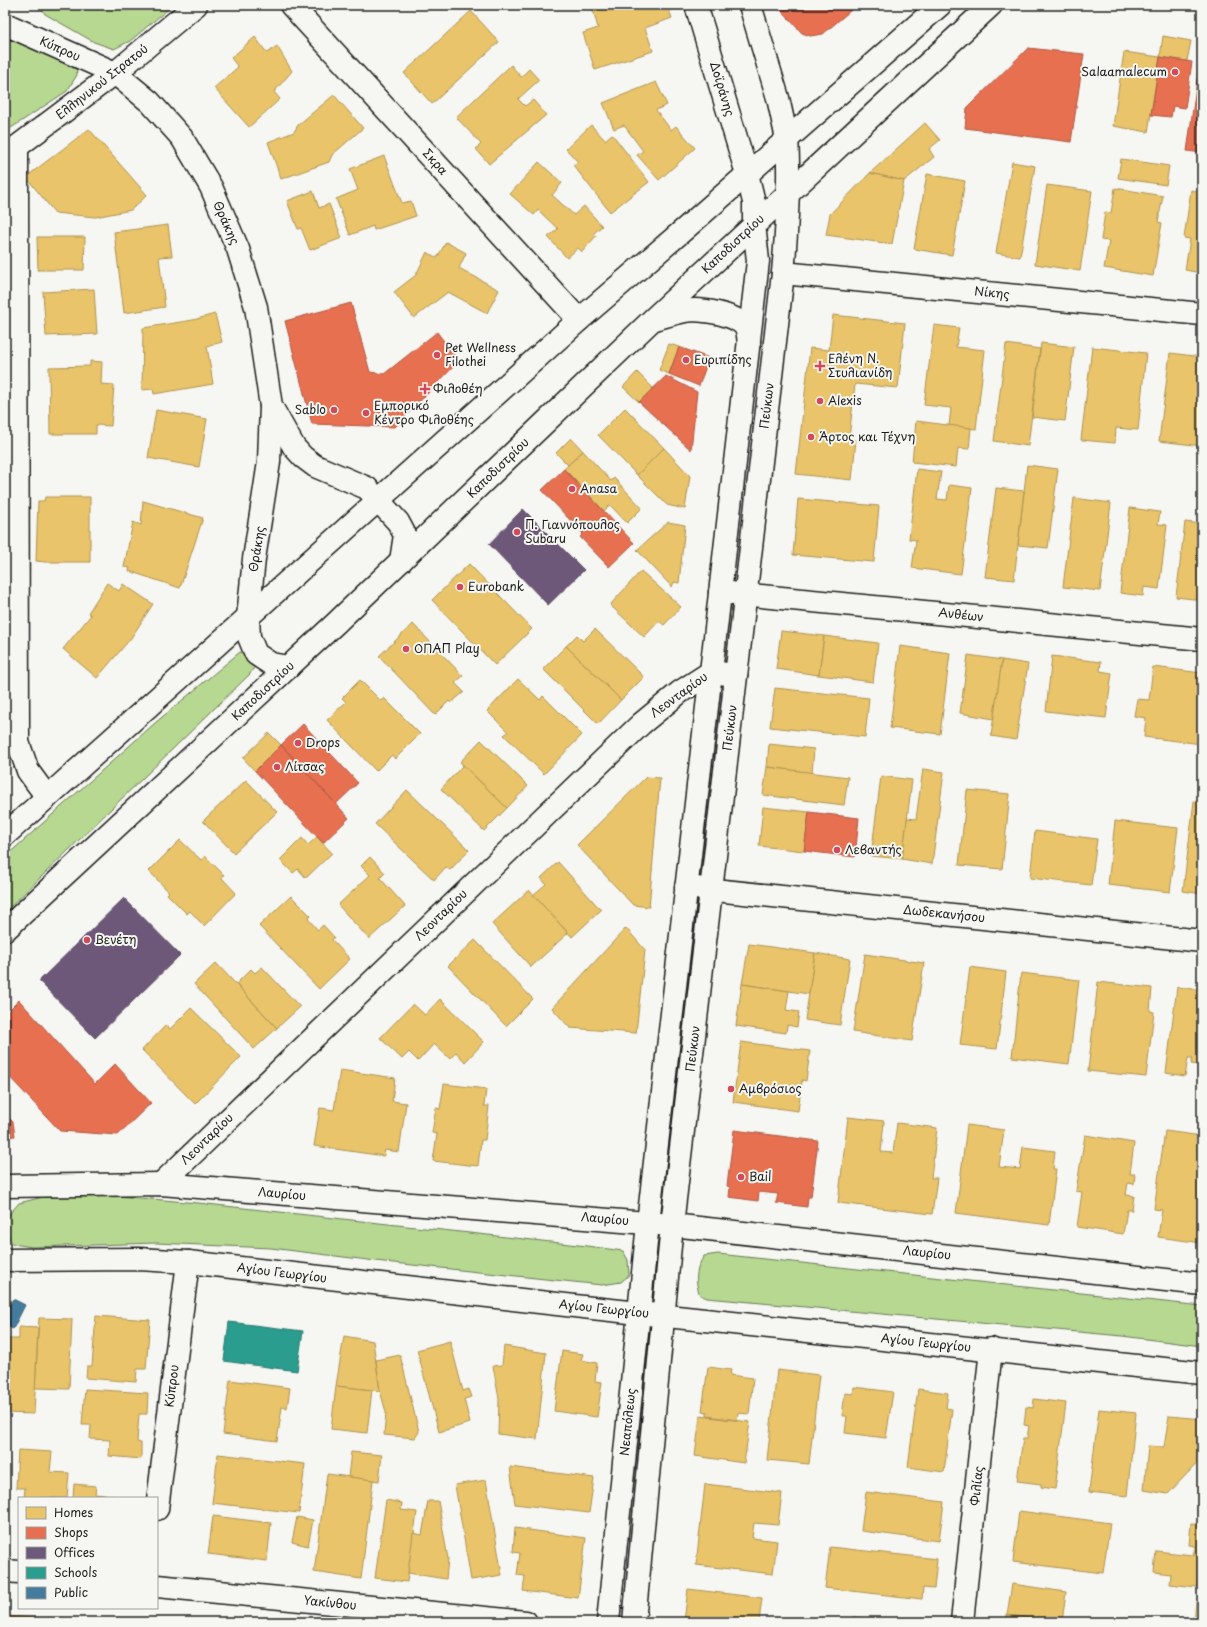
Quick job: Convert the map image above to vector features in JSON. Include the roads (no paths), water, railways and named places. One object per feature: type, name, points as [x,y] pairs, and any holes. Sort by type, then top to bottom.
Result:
[{"type":"street","name":"Ελληνικού Στρατού","points":[[11,152],[116,73],[196,5]]},
{"type":"street","name":"Σκρα","points":[[291,5],[578,320]]},
{"type":"street","name":"Δοϊράνης","points":[[696,5],[747,174]]},
{"type":"street","points":[[750,5],[778,98],[787,139]]},
{"type":"street","points":[[5,835],[578,320],[940,5]]},
{"type":"street","name":"Καποδιστρίου","points":[[5,930],[401,561],[652,320],[787,193],[991,5]]},
{"type":"street","name":"Κύπρου","points":[[5,24],[116,73]]},
{"type":"street","name":"Θράκης","points":[[116,73],[150,102],[182,138],[211,187],[238,249],[256,307],[270,406],[269,462],[263,509],[254,559],[248,617],[249,637],[256,654],[270,664],[289,666]]},
{"type":"street","name":"Πεύκων","points":[[664,1316],[672,1225],[746,594],[786,235],[789,171],[787,139]]},
{"type":"street","points":[[11,152],[18,742],[28,771],[47,797]]},
{"type":"street","name":"Πεύκων","points":[[648,1223],[758,261],[754,224],[754,202],[747,174]]},
{"type":"street","name":"Νίκης","points":[[782,273],[1202,314]]},
{"type":"street","points":[[652,320],[686,310],[704,310],[722,314],[739,320],[747,329],[749,342]]},
{"type":"street","name":"Θράκης","points":[[270,406],[294,447],[303,457],[315,466],[367,488],[402,527],[405,535],[401,561]]},
{"type":"street","name":"Ανθέων","points":[[720,592],[1202,639]]},
{"type":"street","name":"Λεονταρίου","points":[[161,1184],[641,724],[680,692],[711,672],[736,675]]},
{"type":"street","name":"Δωδεκανήσου","points":[[686,887],[1202,941]]},
{"type":"street","name":"Λαυρίου","points":[[5,1186],[161,1184],[648,1223],[1202,1284]]},
{"type":"street","name":"Νεαπόλεως","points":[[608,1622],[648,1223]]},
{"type":"street","name":"Αγίου Γεωργίου","points":[[5,1260],[139,1259],[188,1262],[664,1316],[991,1349],[1202,1373]]},
{"type":"street","name":"Κύπρου","points":[[158,1501],[188,1262]]},
{"type":"street","points":[[634,1622],[664,1316]]},
{"type":"street","name":"Φιλίας","points":[[962,1622],[991,1349]]},
{"type":"street","points":[[5,1571],[18,1572]]},
{"type":"street","name":"Υακίνθου","points":[[158,1586],[526,1622]]},
{"type":"place","name":"Salaamalecum","points":[[1175,72]]},
{"type":"place","name":"Pet Wellness Filothei","points":[[437,355]]},
{"type":"place","name":"Ευριπίδης","points":[[686,360]]},
{"type":"place","name":"Ελένη Ν. Στυλιανίδη","points":[[820,366]]},
{"type":"place","name":"Φιλοθέη","points":[[425,389]]},
{"type":"place","name":"Alexis","points":[[820,401]]},
{"type":"place","name":"Sablo","points":[[334,410]]},
{"type":"place","name":"Εμπορικό Κέντρο Φιλοθέης","points":[[366,413]]},
{"type":"place","name":"Άρτος και Τέχνη","points":[[811,437]]},
{"type":"place","name":"Anasa","points":[[572,489]]},
{"type":"place","name":"Π. Γιαννόπουλος Subaru","points":[[517,532]]},
{"type":"place","name":"Eurobank","points":[[460,587]]},
{"type":"place","name":"ΟΠΑΠ Play","points":[[406,649]]},
{"type":"place","name":"Drops","points":[[298,743]]},
{"type":"place","name":"Λίτσας","points":[[277,767]]},
{"type":"place","name":"Λεβαντής","points":[[837,850]]},
{"type":"place","name":"Βενέτη","points":[[87,940]]},
{"type":"place","name":"Αμβρόσιος","points":[[731,1089]]},
{"type":"place","name":"Bail","points":[[741,1177]]}]
